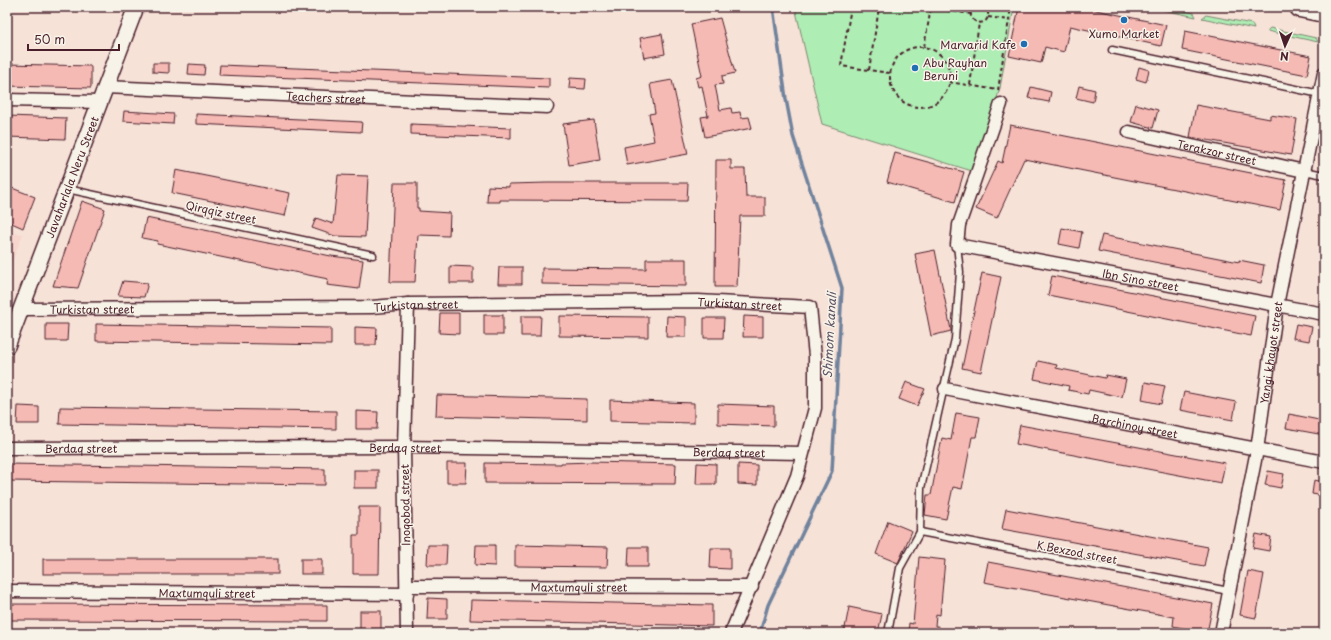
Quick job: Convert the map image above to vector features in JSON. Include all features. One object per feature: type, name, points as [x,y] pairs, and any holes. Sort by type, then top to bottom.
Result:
[{"type":"main road","points":[[1300,7],[1324,12]]},
{"type":"street","name":"Javaharlala Neru Street","points":[[7,346],[136,7]]},
{"type":"street","name":"Yangi khayot street","points":[[1221,633],[1257,450],[1277,305],[1304,171],[1320,113],[1320,94],[1324,74]]},
{"type":"street","name":"Teachers street","points":[[105,87],[547,107]]},
{"type":"street","points":[[7,100],[99,102]]},
{"type":"street","points":[[957,245],[959,225],[1001,104]]},
{"type":"street","name":"Terakzor street","points":[[1130,132],[1304,171]]},
{"type":"street","name":"Ibn Sino street","points":[[957,245],[1324,314]]},
{"type":"street","name":"Turkistan street","points":[[21,309],[372,307],[408,304],[698,301],[810,307],[815,356],[815,408],[802,453]]},
{"type":"street","name":"Inoqobod street","points":[[407,633],[404,447],[408,304]]},
{"type":"street","name":"Barchinoy street","points":[[945,389],[1324,462]]},
{"type":"street","name":"Berdaq street","points":[[7,448],[404,447],[802,453]]},
{"type":"street","points":[[731,633],[797,476],[802,453]]},
{"type":"street","name":"Maxtumquli street","points":[[7,590],[407,590],[752,586]]},
{"type":"lane","points":[[1112,50],[1320,94]]},
{"type":"lane","points":[[1304,171],[1324,175]]},
{"type":"lane","name":"Qirqqiz street","points":[[66,189],[372,255]]},
{"type":"lane","points":[[888,633],[900,568],[920,532],[921,488],[945,389],[955,339],[960,297],[960,272],[957,245]]},
{"type":"lane","name":"K.Bexzod street","points":[[920,532],[1229,591]]},
{"type":"path","points":[[851,7],[841,66],[890,73]]},
{"type":"path","points":[[869,70],[877,8],[885,7]]},
{"type":"path","points":[[926,7],[971,14]]},
{"type":"path","points":[[924,47],[931,7]]},
{"type":"path","points":[[971,14],[975,7]]},
{"type":"path","points":[[971,14],[974,21],[979,23],[984,22],[988,17],[988,12],[984,7]]},
{"type":"path","points":[[949,82],[998,90],[1011,7]]},
{"type":"path","points":[[988,17],[1009,20]]},
{"type":"path","points":[[970,85],[979,23]]},
{"type":"path","points":[[924,47],[934,50],[942,57],[948,66],[949,82],[944,96],[936,102],[926,106],[916,107],[903,102],[893,91],[890,83],[890,73],[898,56],[906,50],[924,47]]},
{"type":"shaded area","points":[[7,233],[23,234],[7,275]]},
{"type":"green space","points":[[795,7],[1014,7],[1000,88],[975,172],[822,124]]},
{"type":"green space","points":[[1149,7],[1168,7],[1194,13],[1196,17]]},
{"type":"green space","points":[[1206,15],[1252,24],[1254,29],[1202,18]]},
{"type":"green space","points":[[1270,28],[1316,38],[1318,42],[1267,31]]},
{"type":"building","points":[[1019,7],[1082,7],[1166,25],[1161,46],[1070,26],[1064,52],[1045,47],[1041,63],[1009,56]]},
{"type":"building","points":[[720,18],[735,73],[722,76],[723,84],[715,85],[720,110],[731,108],[732,113],[740,112],[741,118],[749,117],[752,128],[705,137],[701,117],[708,116],[702,86],[698,87],[696,78],[702,76],[691,24]]},
{"type":"building","points":[[1185,31],[1311,56],[1307,75],[1182,50]]},
{"type":"building","points":[[662,34],[665,54],[644,58],[640,38]]},
{"type":"building","points":[[153,63],[169,63],[169,73],[153,72]]},
{"type":"building","points":[[7,64],[91,66],[91,88],[7,86]]},
{"type":"building","points":[[189,64],[205,65],[204,75],[188,74]]},
{"type":"building","points":[[220,65],[549,78],[549,88],[219,75]]},
{"type":"building","points":[[1139,67],[1149,70],[1146,82],[1136,79]]},
{"type":"building","points":[[570,78],[586,79],[585,89],[569,88]]},
{"type":"building","points":[[672,80],[688,154],[627,165],[624,147],[654,141],[649,114],[655,113],[650,84]]},
{"type":"building","points":[[1079,86],[1095,90],[1093,102],[1076,98]]},
{"type":"building","points":[[1031,87],[1051,92],[1049,102],[1028,98]]},
{"type":"building","points":[[1136,104],[1158,110],[1153,128],[1131,122]]},
{"type":"building","points":[[1196,105],[1270,119],[1270,115],[1297,119],[1291,155],[1190,137]]},
{"type":"building","points":[[124,111],[174,114],[173,124],[123,121]]},
{"type":"building","points":[[196,114],[362,122],[361,132],[196,124]]},
{"type":"building","points":[[7,116],[66,118],[65,139],[7,137]]},
{"type":"building","points":[[594,120],[600,160],[569,165],[563,124]]},
{"type":"building","points":[[411,124],[511,128],[511,138],[411,134]]},
{"type":"building","points":[[1010,125],[1286,180],[1280,210],[1024,159],[997,218],[976,209],[998,161],[1002,163]]},
{"type":"building","points":[[895,153],[964,172],[955,202],[887,182]]},
{"type":"building","points":[[716,160],[731,160],[731,169],[745,169],[746,197],[765,197],[765,216],[740,216],[737,287],[715,287]]},
{"type":"building","points":[[176,170],[290,193],[285,216],[172,193]]},
{"type":"building","points":[[338,175],[368,176],[365,237],[335,236],[312,228],[316,218],[333,224]]},
{"type":"building","points":[[394,183],[417,183],[417,208],[419,208],[419,211],[450,213],[449,236],[418,235],[415,282],[390,282]]},
{"type":"building","points":[[688,183],[687,201],[500,200],[500,202],[487,202],[488,186],[509,187],[509,184]]},
{"type":"building","points":[[7,186],[35,197],[23,228],[7,221]]},
{"type":"building","points":[[82,201],[105,209],[78,288],[53,286]]},
{"type":"building","points":[[146,218],[331,256],[363,260],[359,289],[327,285],[328,279],[157,244],[158,241],[142,238]]},
{"type":"building","points":[[1062,228],[1082,232],[1079,248],[1059,244]]},
{"type":"building","points":[[1102,235],[1239,262],[1239,260],[1264,265],[1261,283],[1098,251]]},
{"type":"building","points":[[935,250],[951,331],[931,336],[915,254]]},
{"type":"building","points":[[646,259],[686,259],[686,286],[542,284],[542,268],[646,269]]},
{"type":"building","points":[[450,266],[473,267],[473,283],[450,283]]},
{"type":"building","points":[[499,267],[522,267],[522,284],[498,284]]},
{"type":"building","points":[[982,273],[1001,277],[981,372],[962,368]]},
{"type":"building","points":[[1052,276],[1255,316],[1251,336],[1048,295]]},
{"type":"building","points":[[123,281],[148,283],[144,297],[118,296]]},
{"type":"building","points":[[440,313],[459,313],[459,334],[439,333]]},
{"type":"building","points":[[484,315],[503,315],[503,335],[484,335]]},
{"type":"building","points":[[521,316],[541,316],[540,336],[521,336]]},
{"type":"building","points":[[559,316],[648,317],[648,337],[559,336]]},
{"type":"building","points":[[667,316],[686,317],[686,337],[666,337]]},
{"type":"building","points":[[744,316],[763,317],[763,337],[743,337]]},
{"type":"building","points":[[704,318],[724,318],[723,338],[704,338]]},
{"type":"building","points":[[46,324],[68,324],[67,341],[46,341]]},
{"type":"building","points":[[96,324],[331,328],[331,345],[96,341]]},
{"type":"building","points":[[1296,324],[1312,327],[1309,341],[1293,338]]},
{"type":"building","points":[[355,327],[377,328],[376,345],[355,345]]},
{"type":"building","points":[[1038,361],[1057,365],[1056,368],[1105,378],[1106,375],[1126,379],[1122,397],[1089,390],[1088,394],[1068,390],[1069,386],[1034,379]]},
{"type":"building","points":[[906,382],[925,389],[917,406],[899,399]]},
{"type":"building","points":[[1145,382],[1165,386],[1161,404],[1142,400]]},
{"type":"building","points":[[1184,392],[1236,402],[1233,420],[1180,410]]},
{"type":"building","points":[[437,395],[587,399],[587,420],[436,416]]},
{"type":"building","points":[[610,400],[694,403],[694,423],[610,421]]},
{"type":"building","points":[[718,404],[774,406],[774,426],[718,424]]},
{"type":"building","points":[[18,406],[39,407],[39,424],[17,424]]},
{"type":"building","points":[[60,407],[336,411],[336,429],[59,424]]},
{"type":"building","points":[[356,411],[378,412],[377,429],[356,429]]},
{"type":"building","points":[[956,413],[980,417],[976,437],[972,437],[962,489],[953,487],[946,519],[925,515],[927,495],[931,495],[942,438],[951,440]]},
{"type":"building","points":[[1289,414],[1324,421],[1324,435],[1286,428]]},
{"type":"building","points":[[1020,425],[1225,463],[1221,483],[1016,444]]},
{"type":"building","points":[[592,462],[676,464],[675,484],[485,483],[485,463],[561,464]]},
{"type":"building","points":[[447,463],[467,463],[466,483],[447,483]]},
{"type":"building","points":[[697,463],[716,464],[716,484],[696,484]]},
{"type":"building","points":[[7,464],[325,469],[325,485],[7,481]]},
{"type":"building","points":[[738,464],[757,465],[757,485],[738,484]]},
{"type":"building","points":[[354,470],[378,470],[378,488],[354,488]]},
{"type":"building","points":[[1268,471],[1284,474],[1281,488],[1265,485]]},
{"type":"building","points":[[1314,480],[1324,482],[1324,496],[1312,494]]},
{"type":"building","points":[[359,507],[380,507],[379,574],[353,574],[353,535],[359,535]]},
{"type":"building","points":[[1006,509],[1208,547],[1204,566],[1002,529]]},
{"type":"building","points":[[888,521],[912,531],[898,563],[876,554]]},
{"type":"building","points":[[1256,534],[1271,537],[1269,551],[1253,548]]},
{"type":"building","points":[[428,545],[447,545],[446,565],[427,565]]},
{"type":"building","points":[[476,545],[495,545],[495,566],[475,565]]},
{"type":"building","points":[[515,545],[608,547],[607,567],[515,566]]},
{"type":"building","points":[[629,547],[648,547],[648,567],[628,567]]},
{"type":"building","points":[[711,548],[730,548],[730,569],[710,568]]},
{"type":"building","points":[[919,557],[945,560],[940,615],[936,614],[935,626],[938,626],[938,633],[908,633],[909,623],[913,624]]},
{"type":"building","points":[[43,559],[278,559],[278,574],[43,574]]},
{"type":"building","points":[[301,559],[322,559],[322,574],[301,574]]},
{"type":"building","points":[[988,562],[1213,604],[1207,633],[1192,633],[1192,630],[1173,626],[1174,617],[984,582]]},
{"type":"building","points":[[1248,571],[1264,574],[1256,618],[1240,615]]},
{"type":"building","points":[[428,598],[447,599],[447,619],[427,619]]},
{"type":"building","points":[[471,600],[712,605],[712,626],[470,620]]},
{"type":"building","points":[[7,604],[327,605],[327,621],[7,620]]},
{"type":"building","points":[[849,607],[882,614],[878,633],[844,633]]},
{"type":"building","points":[[360,611],[381,611],[381,630],[360,630]]},
{"type":"waterway","name":"Shimom kanali","points":[[760,633],[768,605],[832,471],[842,288],[793,136],[786,99],[773,7]]},
{"type":"place","name":"Xumo Market","points":[[1124,20]]},
{"type":"place","name":"Marvarid Kafe","points":[[1024,44]]},
{"type":"place","name":"Abu Rayhan Beruni","points":[[915,68]]}]
